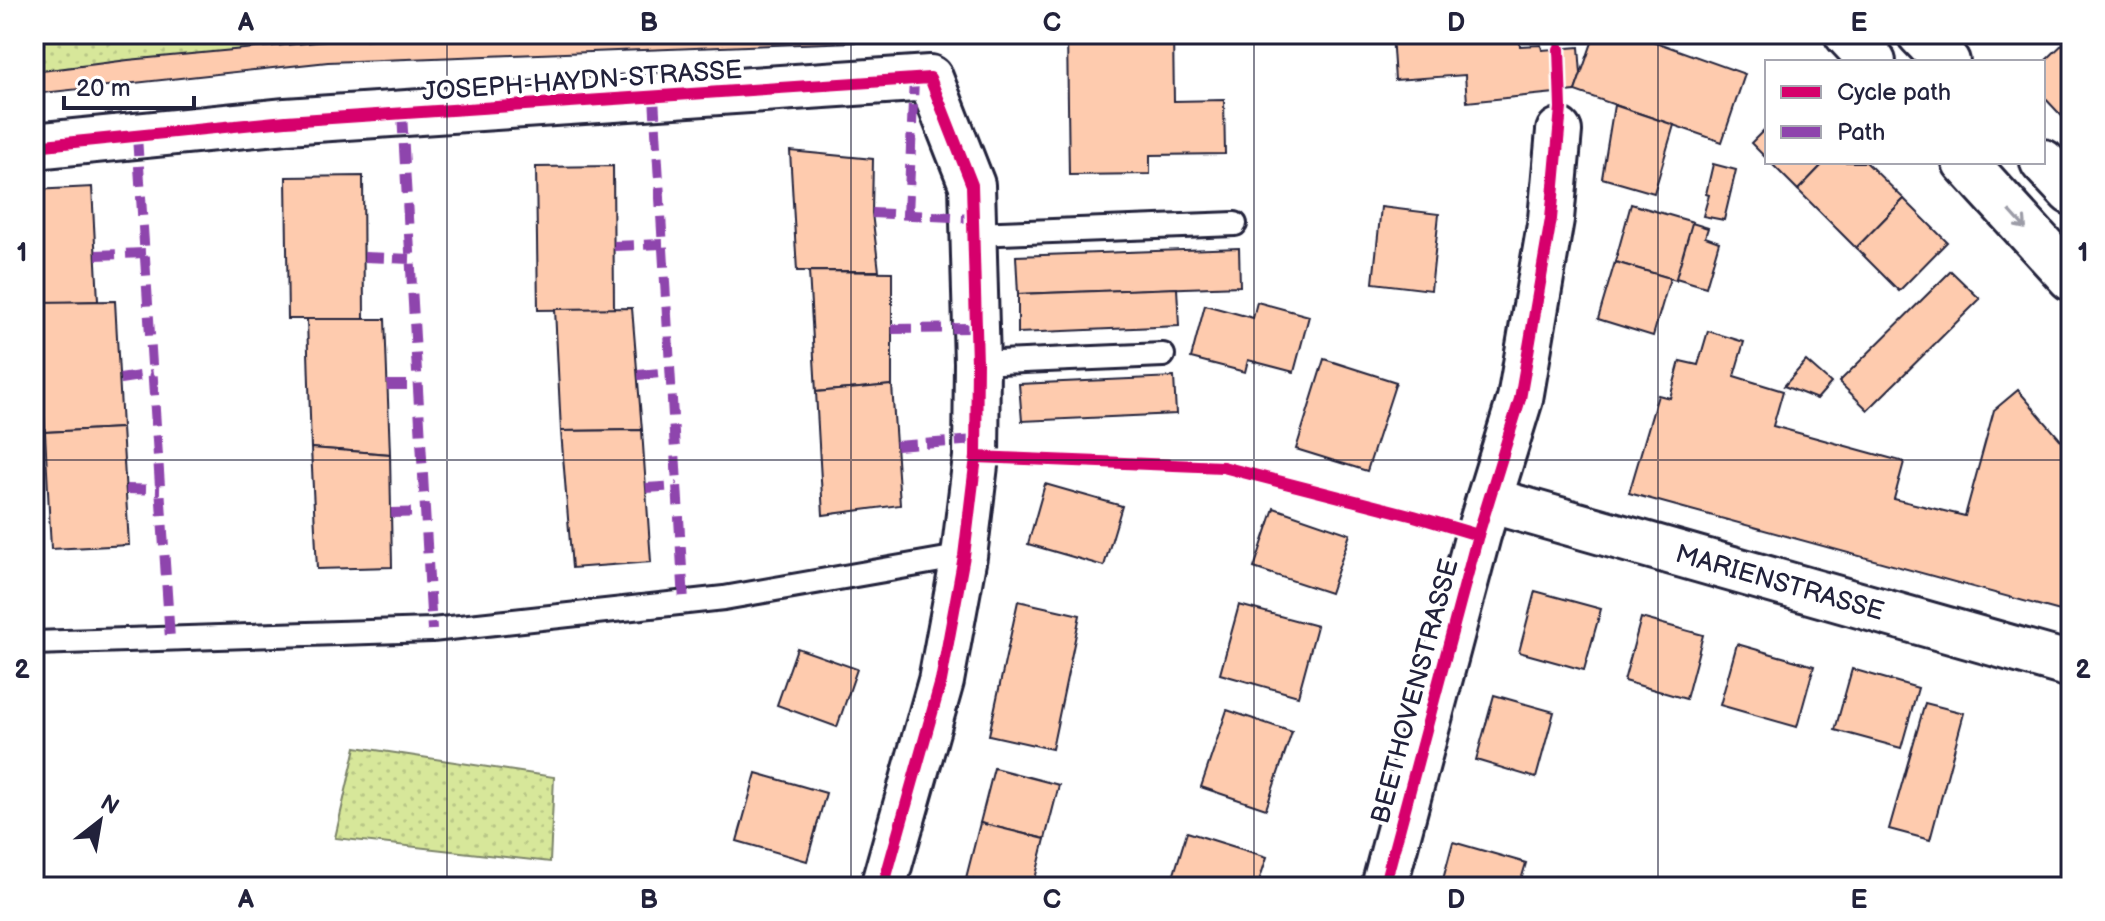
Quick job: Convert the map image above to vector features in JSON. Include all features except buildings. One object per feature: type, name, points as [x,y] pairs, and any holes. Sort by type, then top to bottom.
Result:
[{"type":"street","points":[[1847,34],[1871,60]]},
{"type":"street","points":[[1920,34],[1945,60]]},
{"type":"street","name":"JOSEPH-HAYDN-STRASSE","points":[[34,146],[286,121],[930,78],[972,185],[976,457],[964,556],[941,681],[883,887]]},
{"type":"street","name":"BEETHOVENSTRASSE","points":[[1384,887],[1489,500],[1520,399],[1551,219],[1559,131]]},
{"type":"street","points":[[1967,164],[2071,278]]},
{"type":"street","points":[[2045,164],[2071,192]]},
{"type":"street","name":"MARIENSTRASSE","points":[[1489,500],[2071,665]]},
{"type":"lane","points":[[974,234],[1235,224]]},
{"type":"lane","points":[[977,363],[1163,355]]},
{"type":"lane","points":[[34,643],[432,630],[724,598],[964,556]]},
{"type":"green space","points":[[487,34],[34,72],[34,36]]},
{"type":"green space","points":[[356,747],[554,777],[550,862],[335,838]]},
{"type":"marked path","points":[[908,215],[914,79]]},
{"type":"marked path","points":[[654,97],[684,602]]},
{"type":"marked path","points":[[402,114],[432,630]]},
{"type":"marked path","points":[[137,136],[170,639]]},
{"type":"marked path","points":[[872,213],[973,218]]},
{"type":"marked path","points":[[614,246],[663,244]]},
{"type":"marked path","points":[[96,255],[145,253]]},
{"type":"marked path","points":[[364,257],[410,259]]},
{"type":"marked path","points":[[892,329],[976,328]]},
{"type":"marked path","points":[[638,375],[671,372]]},
{"type":"marked path","points":[[120,379],[153,374]]},
{"type":"marked path","points":[[387,385],[417,385]]},
{"type":"marked path","points":[[896,446],[976,440]]},
{"type":"marked path","points":[[646,488],[677,486]]},
{"type":"marked path","points":[[126,489],[160,490]]},
{"type":"marked path","points":[[391,513],[425,512]]},
{"type":"cycle path","points":[[1384,887],[1478,535],[1520,399],[1551,219],[1561,108],[1559,49]]},
{"type":"cycle path","points":[[34,146],[286,121],[930,78],[972,185],[976,457],[964,556],[941,681],[883,887]]},
{"type":"cycle path","points":[[976,457],[1223,467],[1478,535]]}]
